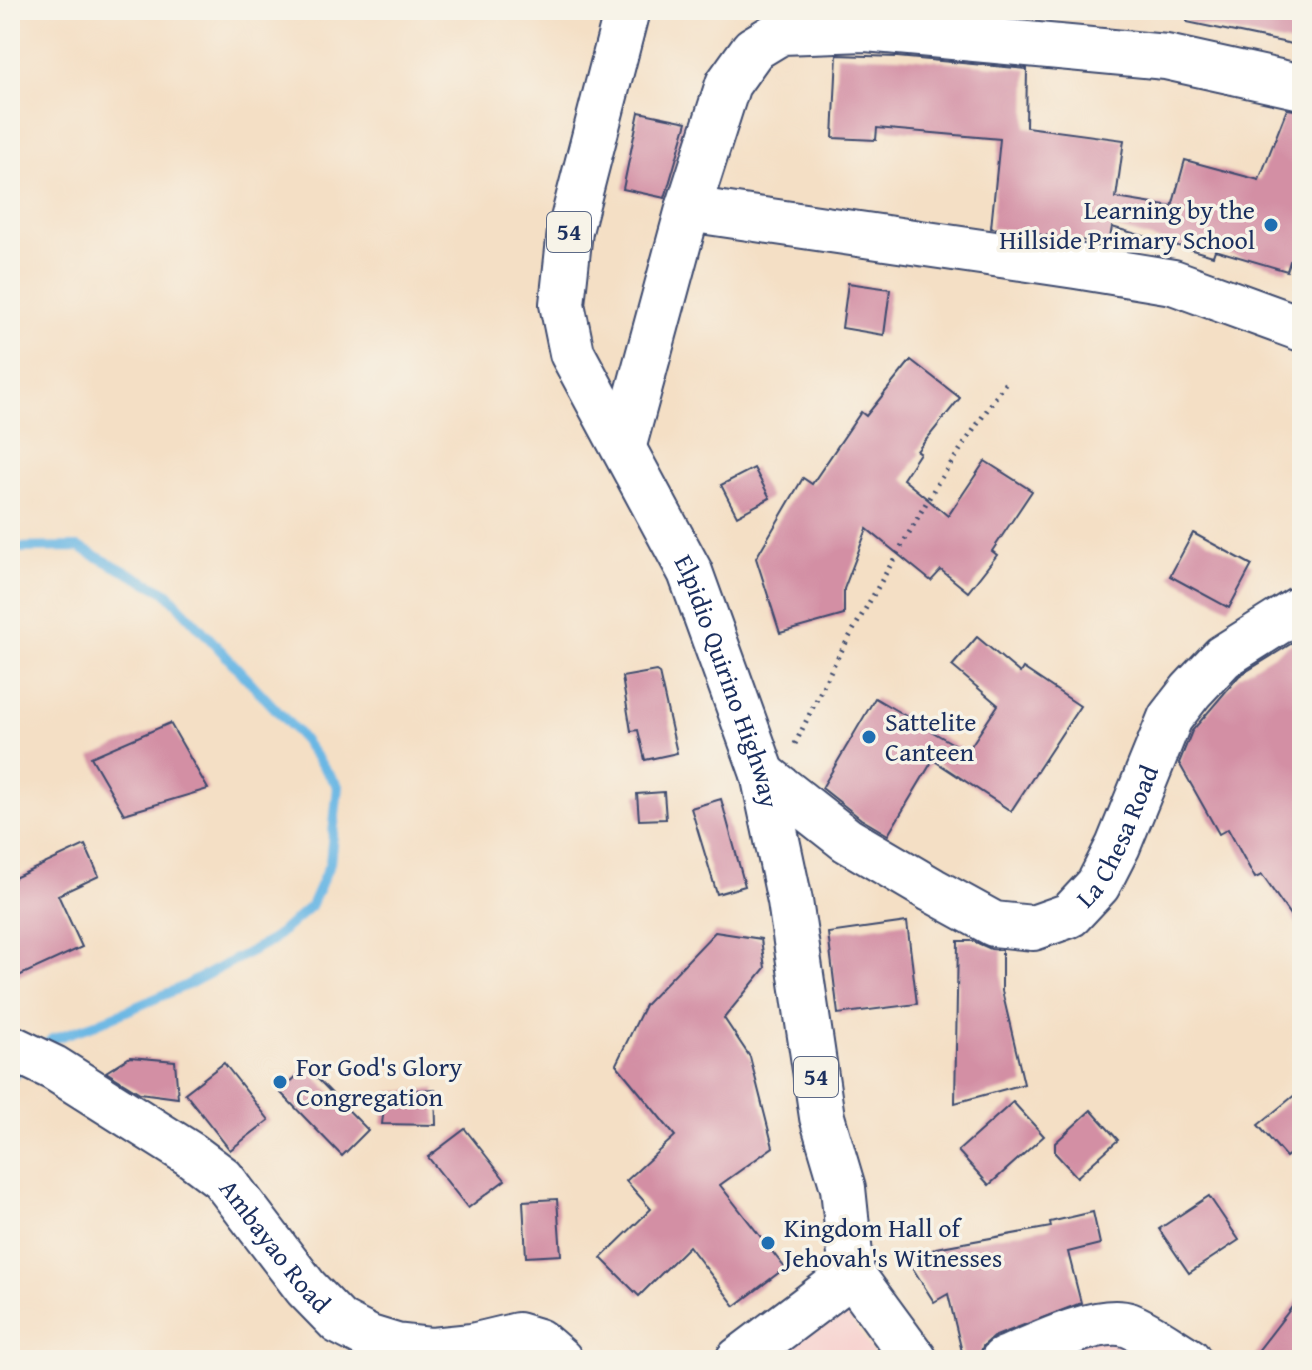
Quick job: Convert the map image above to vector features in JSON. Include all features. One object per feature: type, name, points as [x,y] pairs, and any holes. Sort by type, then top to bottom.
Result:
[{"type":"main road","name":"Elpidio Quirino Highway","points":[[627,10],[570,231],[562,304],[572,353],[690,572],[769,779],[822,1117],[843,1188],[852,1274]]},
{"type":"main road","points":[[624,445],[688,209],[728,84],[753,49],[781,32],[866,29],[1166,57],[1302,87]]},
{"type":"main road","points":[[688,209],[1173,282],[1302,329]]},
{"type":"main road","name":"La Chesa Road","points":[[769,779],[847,840],[994,924],[1033,928],[1058,920],[1070,915],[1098,885],[1118,846],[1170,718],[1223,657],[1302,607]]},
{"type":"main road","name":"Ambayao Road","points":[[10,1047],[54,1068],[190,1154],[222,1178],[306,1288],[339,1322],[383,1342],[432,1350],[472,1346],[518,1335],[538,1341],[560,1360]]},
{"type":"main road","points":[[738,1360],[852,1274],[915,1360]]},
{"type":"main road","points":[[1003,1360],[1072,1331],[1112,1323],[1128,1325],[1189,1360]]},
{"type":"path","points":[[769,779],[937,484],[1008,379]]},
{"type":"shaded area","points":[[841,1305],[878,1360],[761,1360]]},
{"type":"shaded area","points":[[1112,1332],[1179,1360],[1030,1360]]},
{"type":"building","points":[[1188,10],[1302,10],[1302,46],[1187,22]]},
{"type":"building","points":[[837,55],[897,57],[1027,69],[1026,127],[1124,140],[1116,198],[1172,207],[1185,160],[1259,180],[1287,109],[1302,111],[1302,266],[1290,261],[1287,271],[1215,250],[1213,256],[1112,227],[1109,244],[991,228],[1000,139],[877,128],[876,140],[833,138]]},
{"type":"building","points":[[639,112],[687,122],[665,198],[623,189]]},
{"type":"building","points":[[848,283],[890,289],[884,335],[842,328]]},
{"type":"building","points":[[911,360],[960,398],[917,451],[920,453],[903,479],[948,516],[985,461],[1032,491],[992,551],[997,555],[968,592],[941,570],[931,581],[867,529],[844,589],[844,615],[780,633],[756,558],[803,478],[812,484],[861,412],[866,416]]},
{"type":"building","points":[[754,468],[770,498],[737,516],[721,485]]},
{"type":"building","points":[[1193,533],[1252,565],[1229,608],[1170,576]]},
{"type":"building","points":[[977,637],[1020,673],[1023,668],[1080,706],[1011,811],[933,760],[888,835],[861,819],[822,788],[875,698],[967,752],[998,705],[952,666]]},
{"type":"building","points":[[1302,637],[1302,932],[1262,875],[1255,878],[1228,829],[1219,834],[1179,763],[1192,731],[1239,676]]},
{"type":"building","points":[[659,673],[677,753],[645,760],[638,730],[631,731],[622,677]]},
{"type":"building","points":[[170,723],[208,789],[124,814],[91,757]]},
{"type":"building","points":[[664,792],[666,819],[639,820],[637,794]]},
{"type":"building","points":[[721,799],[745,886],[717,894],[691,808]]},
{"type":"building","points":[[85,845],[99,876],[58,895],[82,947],[10,980],[10,880]]},
{"type":"building","points":[[907,922],[917,1004],[838,1014],[828,933]]},
{"type":"building","points":[[715,932],[761,939],[765,968],[724,1018],[750,1057],[773,1147],[720,1185],[785,1268],[735,1306],[689,1246],[639,1296],[601,1258],[651,1209],[626,1181],[675,1136],[616,1064],[645,1005]]},
{"type":"building","points":[[958,941],[973,941],[1002,950],[1002,991],[1024,1084],[955,1103]]},
{"type":"building","points":[[130,1057],[175,1061],[178,1098],[140,1093],[106,1072]]},
{"type":"building","points":[[224,1063],[269,1120],[230,1150],[185,1093]]},
{"type":"building","points":[[306,1067],[368,1130],[342,1156],[280,1092]]},
{"type":"building","points":[[435,1089],[436,1125],[382,1124],[386,1092]]},
{"type":"building","points":[[1302,1089],[1302,1144],[1286,1157],[1258,1125]]},
{"type":"building","points":[[1013,1102],[1044,1136],[989,1185],[958,1151]]},
{"type":"building","points":[[1091,1110],[1118,1140],[1077,1177],[1055,1153],[1055,1143]]},
{"type":"building","points":[[465,1129],[505,1180],[468,1208],[428,1157]]},
{"type":"building","points":[[1209,1196],[1239,1240],[1189,1273],[1159,1229]]},
{"type":"building","points":[[557,1199],[561,1255],[526,1257],[523,1201]]},
{"type":"building","points":[[1093,1212],[1100,1244],[1068,1252],[1081,1303],[993,1337],[983,1346],[978,1360],[964,1360],[948,1294],[934,1302],[910,1264],[936,1248],[1051,1227],[1050,1222]]},
{"type":"building","points":[[1302,1294],[1302,1350],[1295,1360],[1251,1360]]},
{"type":"waterway","points":[[10,548],[78,547],[167,593],[297,732],[338,786],[330,863],[311,906],[272,940],[187,985],[96,1024],[52,1039],[42,1049]]},
{"type":"waterway","points":[[10,1078],[24,1065]]},
{"type":"place","name":"Learning by the Hillside Primary School","points":[[1271,225]]},
{"type":"place","name":"Sattelite Canteen","points":[[869,737]]},
{"type":"place","name":"For God's Glory Congregation","points":[[280,1082]]},
{"type":"place","name":"Kingdom Hall of Jehovah's Witnesses","points":[[768,1243]]}]
